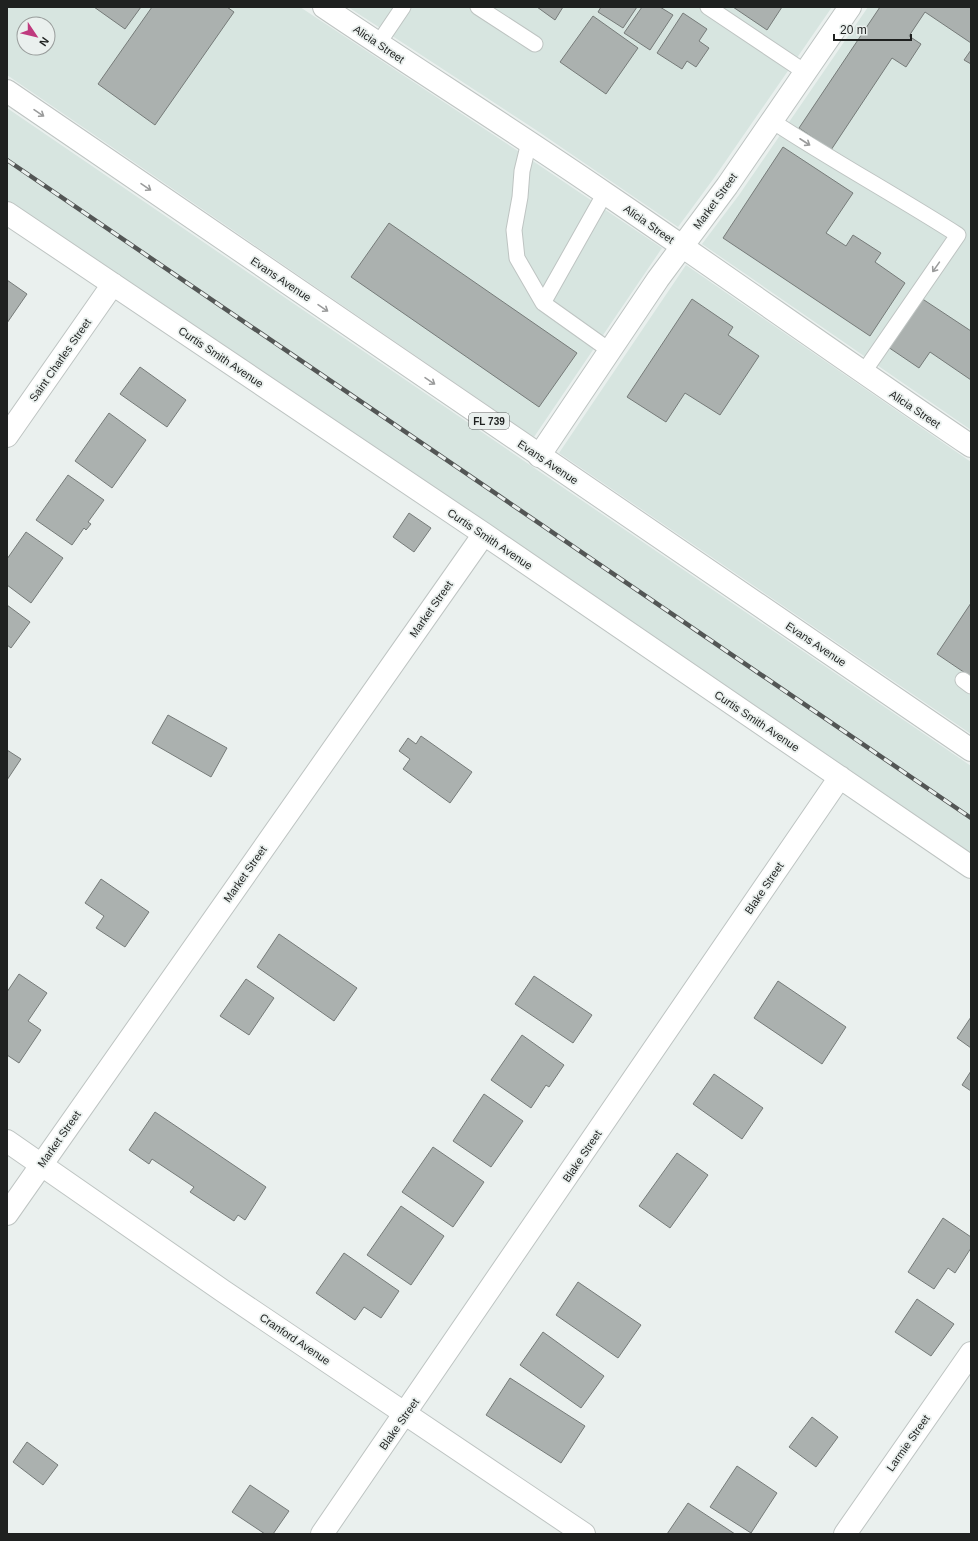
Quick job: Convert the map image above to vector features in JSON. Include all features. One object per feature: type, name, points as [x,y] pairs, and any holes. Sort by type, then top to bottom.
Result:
[{"type":"street","name":"Alicia Street","points":[[324,7],[605,193],[818,340],[863,373],[971,446]]},
{"type":"street","name":"Market Street","points":[[539,456],[609,350],[682,246],[727,186],[850,7]]},
{"type":"street","name":"Evans Avenue","points":[[7,91],[971,750]]},
{"type":"street","name":"Curtis Smith Avenue","points":[[7,213],[484,534],[971,867]]},
{"type":"street","name":"Saint Charles Street","points":[[7,436],[113,284]]},
{"type":"street","name":"Market Street","points":[[7,1214],[484,534]]},
{"type":"street","name":"Blake Street","points":[[322,1534],[840,777]]},
{"type":"street","name":"Cranford Avenue","points":[[7,1141],[223,1291],[584,1534]]},
{"type":"street","name":"Larmie Street","points":[[845,1534],[971,1353]]},
{"type":"lane","points":[[378,44],[403,7]]},
{"type":"lane","points":[[478,7],[535,44]]},
{"type":"lane","points":[[708,7],[805,72]]},
{"type":"lane","points":[[772,120],[818,151],[867,178],[958,235],[863,373]]},
{"type":"lane","points":[[529,142],[522,171],[514,230],[517,258],[543,303],[609,350]]},
{"type":"lane","points":[[543,303],[605,193]]},
{"type":"shaded area","points":[[7,7],[300,7],[662,248],[534,437],[7,75]]},
{"type":"shaded area","points":[[348,7],[832,7],[714,178],[678,227],[536,130]]},
{"type":"shaded area","points":[[868,7],[971,7],[971,430],[702,244],[739,195]]},
{"type":"shaded area","points":[[7,108],[971,766],[971,870],[7,218]]},
{"type":"shaded area","points":[[686,265],[971,462],[971,734],[559,453]]},
{"type":"building","points":[[94,7],[141,7],[125,29]]},
{"type":"building","points":[[152,7],[227,7],[234,12],[155,125],[98,84]]},
{"type":"building","points":[[537,7],[563,7],[555,20]]},
{"type":"building","points":[[601,7],[637,7],[623,28],[598,12]]},
{"type":"building","points":[[642,7],[660,7],[673,15],[650,50],[624,33]]},
{"type":"building","points":[[733,7],[782,7],[767,30]]},
{"type":"building","points":[[880,7],[971,7],[971,43],[925,12],[909,36],[921,44],[906,67],[892,58],[831,150],[799,128]]},
{"type":"building","points":[[683,13],[707,29],[699,41],[709,48],[696,67],[687,61],[682,69],[657,53]]},
{"type":"building","points":[[593,16],[638,48],[606,94],[560,62]]},
{"type":"building","points":[[971,50],[971,64],[964,60]]},
{"type":"building","points":[[783,147],[853,193],[826,233],[846,246],[853,235],[881,253],[875,262],[905,283],[870,336],[723,238]]},
{"type":"building","points":[[389,223],[577,353],[539,407],[351,277]]},
{"type":"building","points":[[7,280],[27,294],[7,323]]},
{"type":"building","points":[[921,298],[971,331],[971,380],[930,352],[919,368],[888,347]]},
{"type":"building","points":[[692,299],[733,327],[728,335],[759,356],[720,415],[685,393],[666,422],[627,397]]},
{"type":"building","points":[[140,367],[186,400],[167,427],[120,394]]},
{"type":"building","points":[[109,413],[146,440],[112,488],[75,461]]},
{"type":"building","points":[[68,475],[104,500],[88,522],[91,524],[86,530],[84,528],[72,545],[36,520]]},
{"type":"building","points":[[409,513],[431,528],[414,552],[393,537]]},
{"type":"building","points":[[26,532],[63,558],[31,603],[7,585],[7,559]]},
{"type":"building","points":[[971,603],[971,677],[937,654]]},
{"type":"building","points":[[7,605],[30,622],[11,648],[7,645]]},
{"type":"building","points":[[168,715],[227,748],[211,777],[152,743]]},
{"type":"building","points":[[421,736],[472,772],[450,803],[403,769],[410,759],[399,751],[408,738],[416,744]]},
{"type":"building","points":[[7,750],[21,759],[7,780]]},
{"type":"building","points":[[101,879],[149,912],[125,947],[96,928],[104,916],[85,903]]},
{"type":"building","points":[[279,934],[357,988],[334,1021],[257,967]]},
{"type":"building","points":[[19,974],[47,993],[28,1021],[41,1030],[19,1063],[7,1055],[7,992]]},
{"type":"building","points":[[534,976],[592,1015],[573,1043],[515,1004]]},
{"type":"building","points":[[246,979],[274,998],[249,1035],[220,1016]]},
{"type":"building","points":[[778,981],[846,1027],[822,1064],[754,1018]]},
{"type":"building","points":[[971,1017],[971,1048],[957,1038]]},
{"type":"building","points":[[522,1035],[564,1065],[549,1087],[546,1085],[531,1108],[491,1080]]},
{"type":"building","points":[[971,1071],[971,1091],[962,1085]]},
{"type":"building","points":[[714,1074],[763,1108],[742,1139],[693,1104]]},
{"type":"building","points":[[484,1094],[523,1121],[491,1167],[453,1141]]},
{"type":"building","points":[[155,1112],[266,1187],[245,1220],[238,1215],[234,1221],[190,1192],[194,1187],[152,1159],[149,1164],[129,1150]]},
{"type":"building","points":[[433,1147],[484,1182],[453,1227],[402,1192]]},
{"type":"building","points":[[677,1153],[708,1175],[670,1228],[639,1206]]},
{"type":"building","points":[[401,1206],[444,1236],[411,1285],[367,1255]]},
{"type":"building","points":[[943,1218],[971,1237],[971,1248],[955,1273],[948,1268],[934,1289],[908,1272]]},
{"type":"building","points":[[344,1253],[399,1291],[381,1318],[364,1307],[355,1320],[316,1293]]},
{"type":"building","points":[[578,1282],[641,1325],[618,1358],[556,1315]]},
{"type":"building","points":[[917,1299],[954,1324],[931,1356],[895,1332]]},
{"type":"building","points":[[543,1332],[604,1376],[581,1408],[520,1365]]},
{"type":"building","points":[[510,1378],[585,1426],[561,1463],[486,1415]]},
{"type":"building","points":[[812,1417],[838,1437],[816,1467],[789,1447]]},
{"type":"building","points":[[27,1442],[58,1465],[43,1485],[13,1462]]},
{"type":"building","points":[[737,1466],[777,1493],[751,1533],[710,1507]]},
{"type":"building","points":[[250,1485],[289,1511],[273,1534],[265,1534],[232,1512]]},
{"type":"building","points":[[688,1503],[735,1534],[667,1534]]},
{"type":"railway","points":[[7,160],[971,818]]}]
